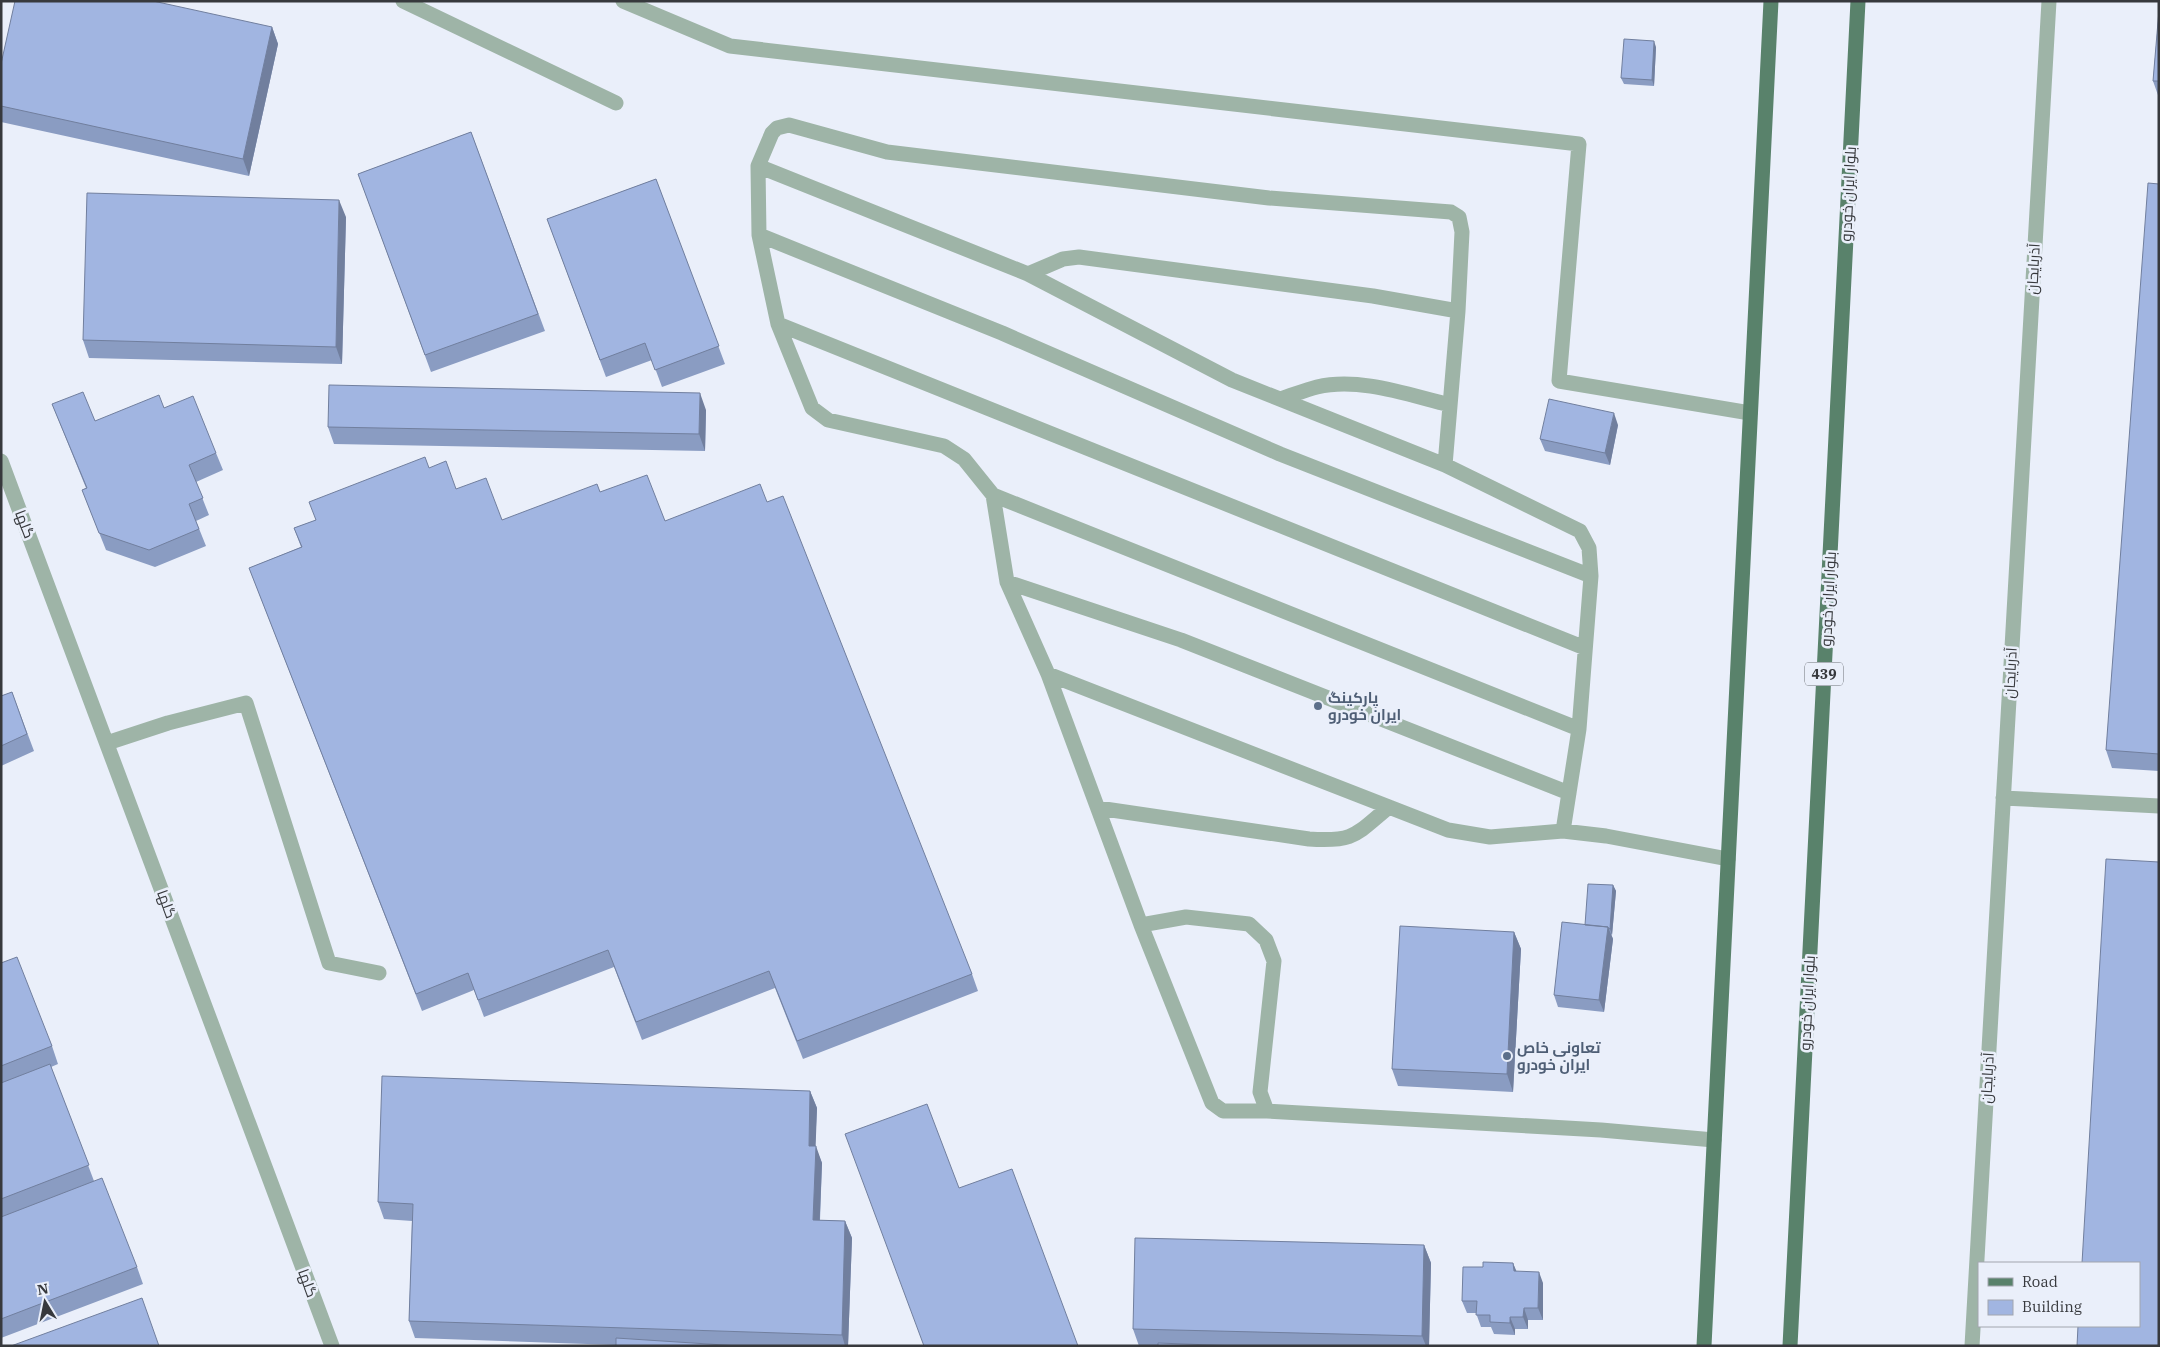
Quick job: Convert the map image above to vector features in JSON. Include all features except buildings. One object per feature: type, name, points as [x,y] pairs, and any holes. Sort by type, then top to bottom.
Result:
[{"type":"main road","points":[[1704,1346],[1771,1]]},
{"type":"main road","name":"بلوار ایران خودرو","points":[[1790,1346],[1858,1]]},
{"type":"street","points":[[403,1],[616,103]]},
{"type":"street","points":[[623,1],[730,46],[1579,144],[1559,381],[1750,413]]},
{"type":"street","name":"آذربایجان","points":[[1972,1346],[2049,1]]},
{"type":"street","points":[[1444,465],[1458,311],[1462,232],[1459,217],[1451,212],[1269,198],[887,152],[789,125],[777,128],[772,133],[758,166],[759,235],[778,324],[812,408],[828,420],[944,446],[964,459],[993,495],[1580,729]]},
{"type":"street","points":[[758,166],[1028,274],[1232,380],[1444,465],[1580,531],[1590,548],[1590,576],[1580,729],[1563,831]]},
{"type":"street","points":[[759,235],[1002,333],[1280,454],[1590,576]]},
{"type":"street","points":[[1028,274],[1063,259],[1079,257],[1373,296],[1458,311]]},
{"type":"street","points":[[778,324],[1585,648]]},
{"type":"street","points":[[1280,399],[1318,387],[1339,384],[1364,385],[1450,405]]},
{"type":"street","name":"گلها","points":[[1,462],[332,1346]]},
{"type":"street","points":[[993,495],[1007,582],[1048,674],[1141,925],[1212,1103],[1223,1111],[1267,1111],[1601,1130],[1714,1140]]},
{"type":"street","points":[[1007,582],[1181,640],[1569,793]]},
{"type":"street","points":[[1048,674],[1448,830],[1490,837],[1563,831],[1606,836],[1728,859]]},
{"type":"street","points":[[107,743],[168,723],[246,703],[329,963],[379,973]]},
{"type":"street","points":[[2003,798],[2159,806]]},
{"type":"street","points":[[1098,808],[1334,841],[1351,838],[1390,807]]},
{"type":"street","points":[[1141,925],[1186,917],[1250,924],[1266,940],[1274,961],[1260,1092],[1267,1111]]},
{"type":"place","name":"پارکینگ ایران خودرو","points":[[1318,706]]},
{"type":"place","name":"تعاونی خاص ایران خودرو","points":[[1507,1056]]}]
